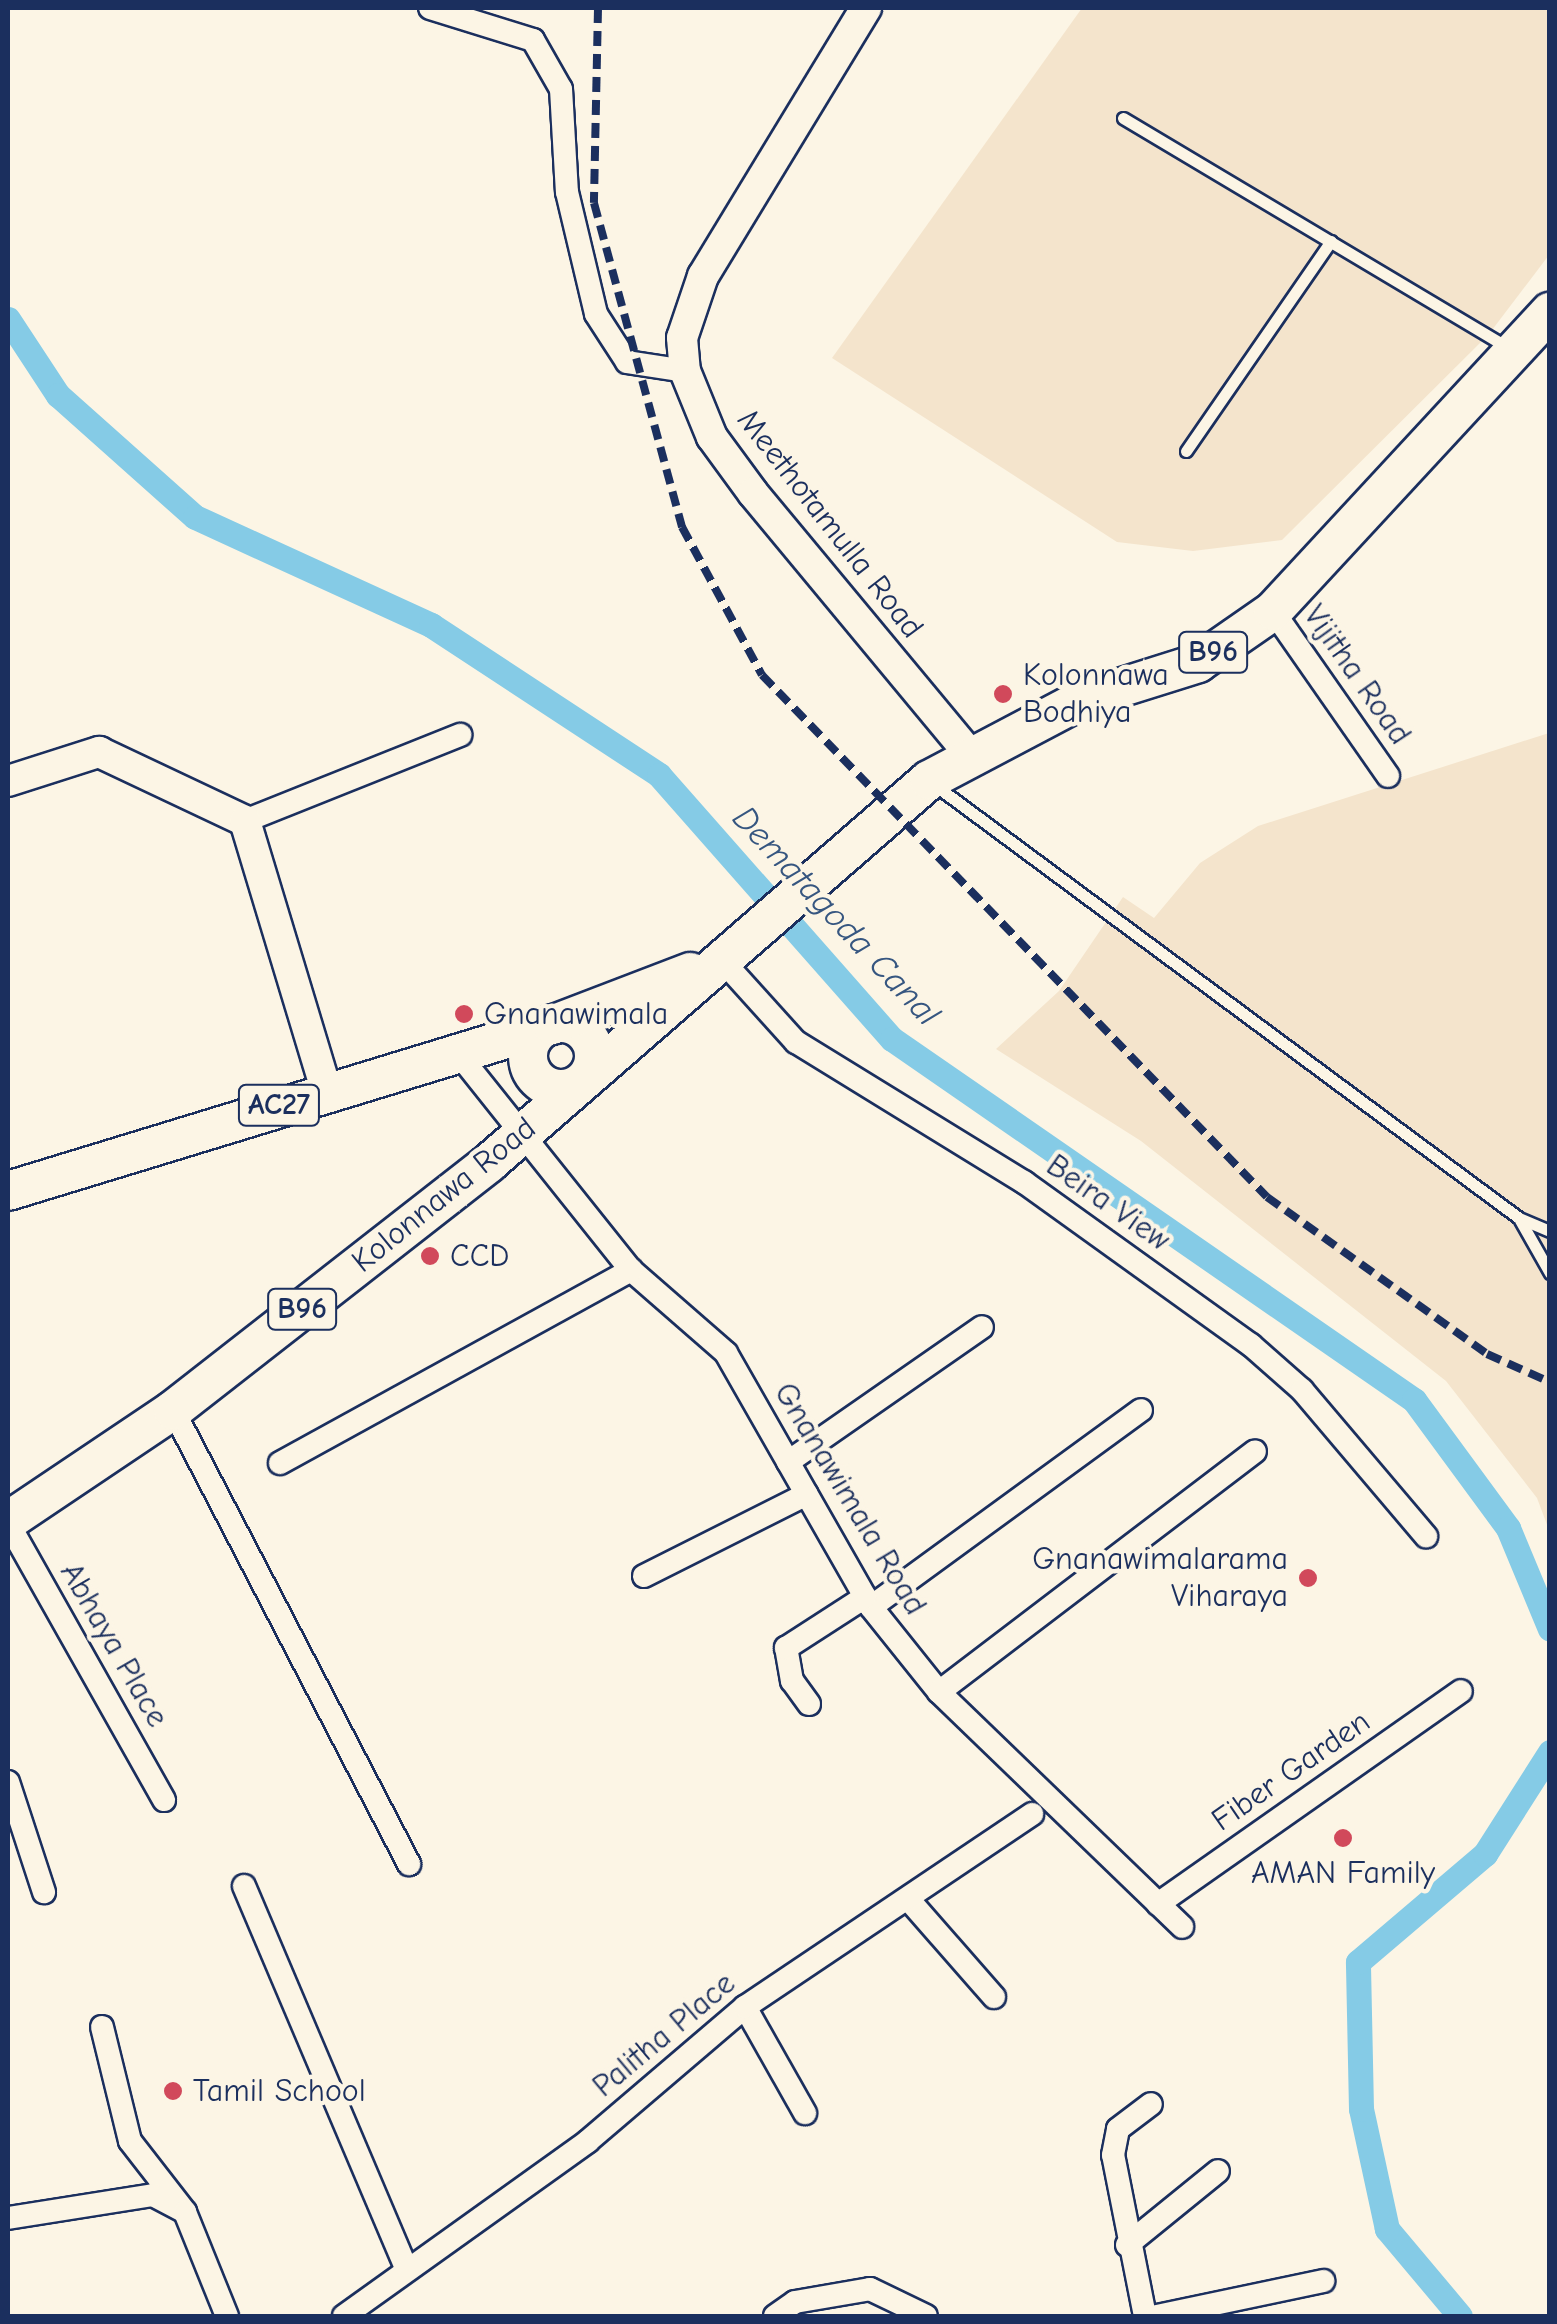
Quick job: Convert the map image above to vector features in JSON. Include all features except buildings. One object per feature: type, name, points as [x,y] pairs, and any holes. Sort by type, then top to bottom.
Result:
[{"type":"main road","name":"B96","points":[[718,961],[929,780],[968,752],[1081,700],[1198,663],[1272,611],[1550,312]]},
{"type":"main road","name":"AC27","points":[[8,1191],[456,1050],[552,1024],[718,961]]},
{"type":"main road","name":"Kolonnawa Road","points":[[8,1522],[172,1410],[524,1132],[718,961]]},
{"type":"main road","points":[[552,1024],[530,1047],[536,1077],[554,1088],[584,1079]]},
{"type":"street","points":[[430,8],[533,40],[560,90],[567,192],[596,314],[628,362],[685,371]]},
{"type":"street","name":"Meethotamulla Road","points":[[866,8],[703,276],[682,338],[685,371],[712,436],[753,493],[968,752]]},
{"type":"street","name":"Vijitha Road","points":[[1272,611],[1388,776]]},
{"type":"street","points":[[8,780],[100,752],[245,821],[460,736]]},
{"type":"street","points":[[245,821],[326,1090]]},
{"type":"street","name":"Beira View","points":[[718,961],[796,1042],[1024,1182],[1250,1345],[1302,1390],[1426,1536]]},
{"type":"street","name":"Gnanawimala Road","points":[[456,1050],[630,1270],[726,1352],[868,1602],[938,1692],[1182,1927]]},
{"type":"street","points":[[280,1463],[630,1270]]},
{"type":"street","points":[[788,1462],[982,1327]]},
{"type":"street","points":[[172,1410],[409,1864]]},
{"type":"street","points":[[809,1704],[788,1670],[786,1648],[868,1602],[1141,1410]]},
{"type":"street","points":[[938,1692],[1255,1451]]},
{"type":"street","points":[[644,1576],[807,1494]]},
{"type":"street","name":"Abhaya Place","points":[[8,1522],[164,1800]]},
{"type":"street","name":"Fiber Garden","points":[[1158,1904],[1461,1691]]},
{"type":"street","points":[[8,1782],[44,1892]]},
{"type":"street","name":"Palitha Place","points":[[344,2316],[405,2265],[588,2141],[745,2007],[1032,1814]]},
{"type":"street","points":[[244,1886],[405,2265]]},
{"type":"street","points":[[909,1900],[994,1997]]},
{"type":"street","points":[[745,2007],[805,2113]]},
{"type":"street","points":[[102,2027],[130,2141],[185,2212],[227,2316]]},
{"type":"street","points":[[1146,2316],[1127,2245],[1112,2156],[1118,2129],[1151,2104]]},
{"type":"street","points":[[1127,2245],[1218,2171]]},
{"type":"street","points":[[8,2218],[153,2195],[185,2212]]},
{"type":"street","points":[[1156,2316],[1323,2282]]},
{"type":"street","points":[[775,2316],[808,2298],[870,2289],[926,2316]]},
{"type":"lane","points":[[1124,118],[1513,352]]},
{"type":"lane","points":[[1186,451],[1330,241]]},
{"type":"lane","points":[[929,780],[1519,1218],[1550,1231]]},
{"type":"lane","points":[[1519,1218],[1550,1273]]},
{"type":"shaded area","points":[[1082,8],[1549,8],[1549,255],[1489,334],[1282,540],[1193,551],[1117,542],[832,358]]},
{"type":"shaded area","points":[[1549,733],[1549,1530],[1537,1498],[1446,1381],[1141,1141],[996,1049],[1059,991],[1123,897],[1154,918],[1200,863],[1258,826]]},
{"type":"waterway","name":"Dematagoda Canal","points":[[8,319],[58,395],[195,517],[431,625],[659,775],[892,1039],[1414,1400],[1508,1528],[1550,1629]]},
{"type":"waterway","name":"Dematagoda Canal","points":[[1460,2316],[1387,2229],[1361,2109],[1358,1962],[1485,1854],[1550,1752]]},
{"type":"railway","points":[[598,8],[594,203],[682,527],[762,675],[1267,1197],[1487,1354],[1550,1382]]},
{"type":"place","name":"Kolonnawa Bodhiya","points":[[1003,694]]},
{"type":"place","name":"Gnanawimala","points":[[464,1014]]},
{"type":"place","name":"CCD","points":[[430,1256]]},
{"type":"place","name":"Gnanawimalarama Viharaya","points":[[1308,1578]]},
{"type":"place","name":"AMAN Family","points":[[1343,1838]]},
{"type":"place","name":"Tamil School","points":[[173,2091]]}]
